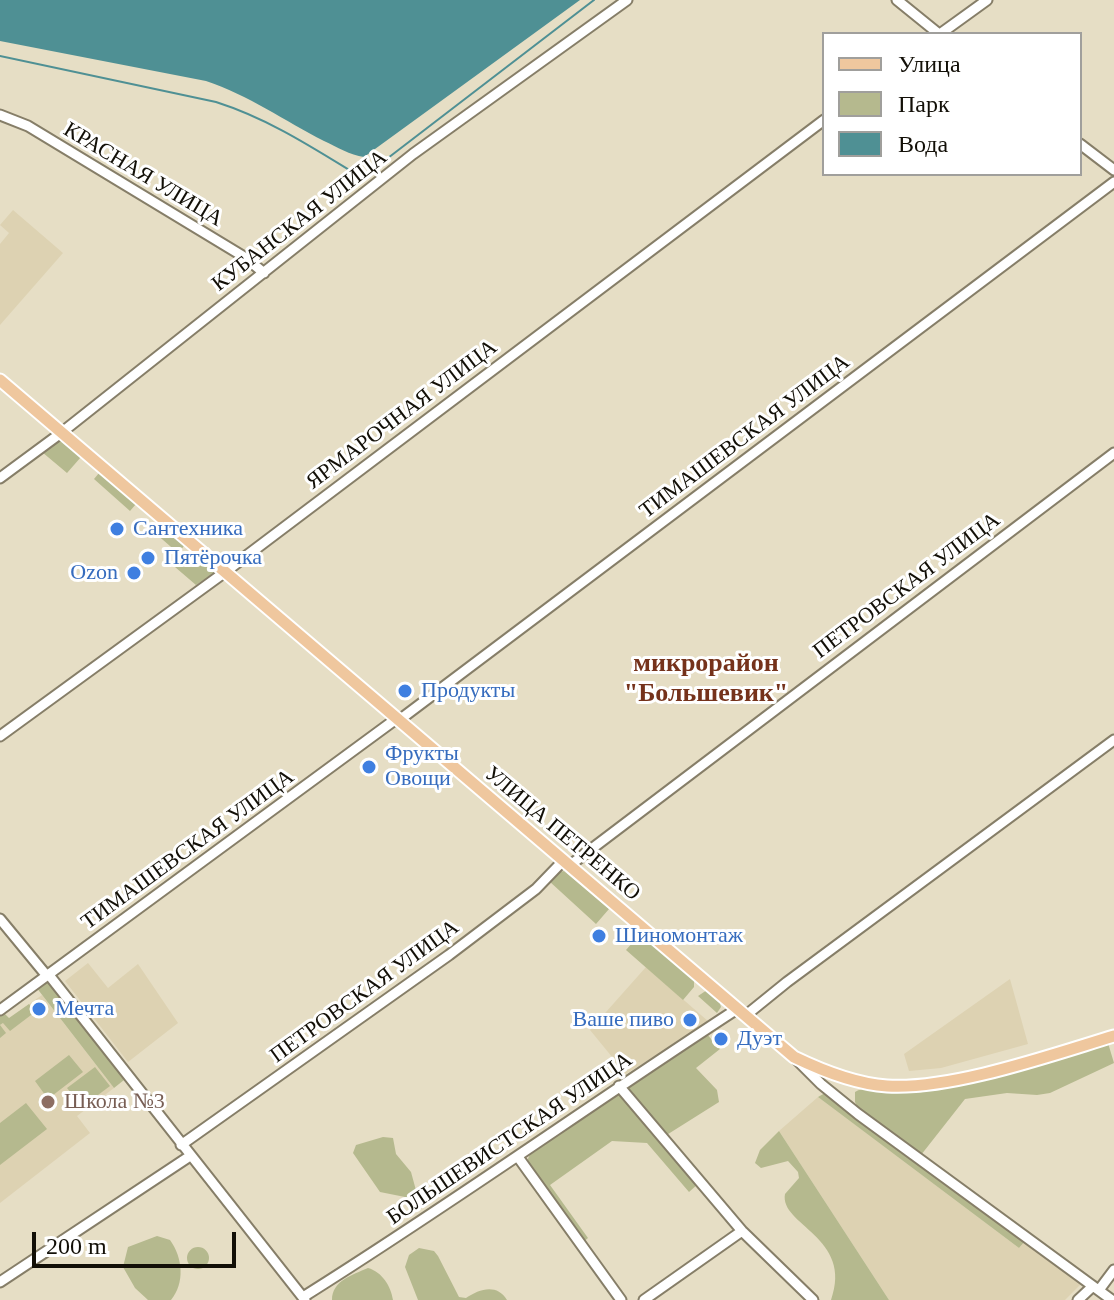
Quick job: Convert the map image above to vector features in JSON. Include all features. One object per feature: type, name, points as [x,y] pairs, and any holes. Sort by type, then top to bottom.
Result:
[{"type":"main road","name":"УЛИЦА ПЕТРЕНКО","points":[[0,380],[794,1057]]},
{"type":"main road","points":[[794,1057],[841,1076],[890,1086],[932,1083],[1113,1041]]},
{"type":"street","name":"КУБАНСКАЯ УЛИЦА","points":[[0,478],[413,154],[627,0]]},
{"type":"street","points":[[897,0],[937,32]]},
{"type":"street","points":[[943,32],[987,0]]},
{"type":"street","name":"КРАСНАЯ УЛИЦА","points":[[0,115],[28,126],[246,258],[264,273]]},
{"type":"street","name":"ЯРМАРОЧНАЯ УЛИЦА","points":[[0,736],[225,572],[822,122]]},
{"type":"street","points":[[1082,146],[1114,170]]},
{"type":"street","name":"ТИМАШЕВСКАЯ УЛИЦА","points":[[0,1010],[397,720],[1114,182]]},
{"type":"street","name":"ПЕТРОВСКАЯ УЛИЦА","points":[[181,1145],[449,955],[1114,453]]},
{"type":"street","name":"БОЛЬШЕВИСТСКАЯ УЛИЦА","points":[[290,1300],[303,1297],[395,1239],[619,1086],[787,982],[1114,740]]},
{"type":"street","points":[[0,919],[48,975],[303,1297]]},
{"type":"street","name":"УЛИЦА ПЕТРЕНКО","points":[[794,1057],[842,1101],[1112,1300]]},
{"type":"street","points":[[841,1076],[839,1091],[842,1101]]},
{"type":"street","points":[[619,1086],[742,1231],[813,1300]]},
{"type":"street","points":[[0,1282],[190,1156]]},
{"type":"street","points":[[518,1157],[621,1300]]},
{"type":"street","points":[[644,1300],[742,1231]]},
{"type":"street","points":[[1078,1300],[1114,1270]]},
{"type":"shaded area","points":[[13,210],[63,253],[0,325],[0,244],[9,233],[0,225]]},
{"type":"shaded area","points":[[88,963],[108,988],[138,964],[178,1023],[128,1062],[65,981]]},
{"type":"shaded area","points":[[646,967],[709,1022],[626,1074],[590,1030]]},
{"type":"shaded area","points":[[1010,979],[1028,1044],[941,1068],[909,1071],[904,1054]]},
{"type":"shaded area","name":"Школа №3","points":[[42,995],[114,1088],[77,1116],[90,1133],[0,1203],[0,1025]]},
{"type":"shaded area","points":[[818,1097],[1019,1248],[1025,1241],[1082,1283],[1065,1300],[889,1300],[779,1131]]},
{"type":"green space","points":[[59,439],[81,457],[67,473],[42,452]]},
{"type":"green space","points":[[99,473],[136,504],[130,511],[94,479]]},
{"type":"green space","points":[[162,526],[184,546],[178,553],[155,533]]},
{"type":"green space","points":[[190,550],[215,572],[196,585],[175,567]]},
{"type":"green space","points":[[564,871],[609,909],[596,924],[549,881]]},
{"type":"green space","points":[[640,934],[694,979],[694,987],[683,1000],[626,950]]},
{"type":"green space","points":[[47,979],[124,1080],[114,1088],[36,987]]},
{"type":"green space","points":[[707,990],[719,1000],[721,1007],[717,1013],[698,996]]},
{"type":"green space","points":[[29,1004],[35,1012],[10,1031],[3,1023],[0,1025],[2,1011],[9,1018]]},
{"type":"green space","points":[[706,1033],[720,1049],[696,1068],[717,1090],[719,1102],[665,1136],[623,1087]]},
{"type":"green space","points":[[1108,1043],[1114,1063],[1050,1093],[1007,1093],[965,1099],[921,1155],[858,1108],[855,1102],[855,1092],[861,1090],[923,1092]]},
{"type":"green space","points":[[69,1055],[83,1072],[48,1099],[35,1081]]},
{"type":"green space","points":[[95,1067],[110,1086],[82,1107],[67,1088]]},
{"type":"green space","points":[[618,1089],[698,1184],[689,1192],[647,1143],[612,1141],[550,1185],[588,1238],[582,1243],[527,1161],[532,1150]]},
{"type":"green space","points":[[825,1093],[1025,1241],[1019,1248],[818,1097]]},
{"type":"green space","points":[[26,1103],[47,1129],[0,1165],[0,1123]]},
{"type":"green space","points":[[779,1131],[889,1300],[831,1300],[835,1279],[833,1261],[825,1247],[786,1205],[785,1194],[799,1178],[798,1172],[788,1161],[761,1168],[755,1163],[760,1150]]},
{"type":"green space","points":[[383,1137],[393,1138],[396,1154],[411,1172],[417,1194],[412,1201],[380,1192],[353,1153],[356,1145]]},
{"type":"green space","points":[[157,1236],[170,1240],[180,1262],[179,1286],[171,1300],[148,1300],[135,1288],[123,1267],[128,1247]]},
{"type":"green space","points":[[198,1247],[206,1250],[209,1258],[206,1266],[198,1269],[190,1266],[187,1258],[190,1250]]},
{"type":"green space","points":[[419,1248],[434,1251],[459,1297],[466,1298],[488,1289],[498,1291],[507,1300],[418,1300],[405,1267],[409,1255]]},
{"type":"green space","points":[[368,1268],[385,1280],[393,1300],[332,1300],[339,1283]]},
{"type":"water","points":[[0,0],[580,0],[364,157],[339,148],[252,101],[206,81],[0,41]]},
{"type":"waterway","points":[[0,56],[216,102],[269,124],[361,174],[371,171],[594,0]]},
{"type":"place","name":"Сантехника","points":[[117,529]]},
{"type":"place","name":"Пятёрочка","points":[[148,558]]},
{"type":"place","name":"Ozon","points":[[134,573]]},
{"type":"place","name":"Продукты","points":[[405,691]]},
{"type":"place","name":"Фрукты Овощи","points":[[369,767]]},
{"type":"place","name":"Шиномонтаж","points":[[599,936]]},
{"type":"place","name":"Мечта","points":[[39,1009]]},
{"type":"place","name":"Ваше пиво","points":[[690,1020]]},
{"type":"place","name":"Дуэт","points":[[721,1039]]},
{"type":"place","name":"Школа №3","points":[[48,1102]]},
{"type":"district","name":"микрорайон \"Большевик\"","points":[[706,679]]}]
